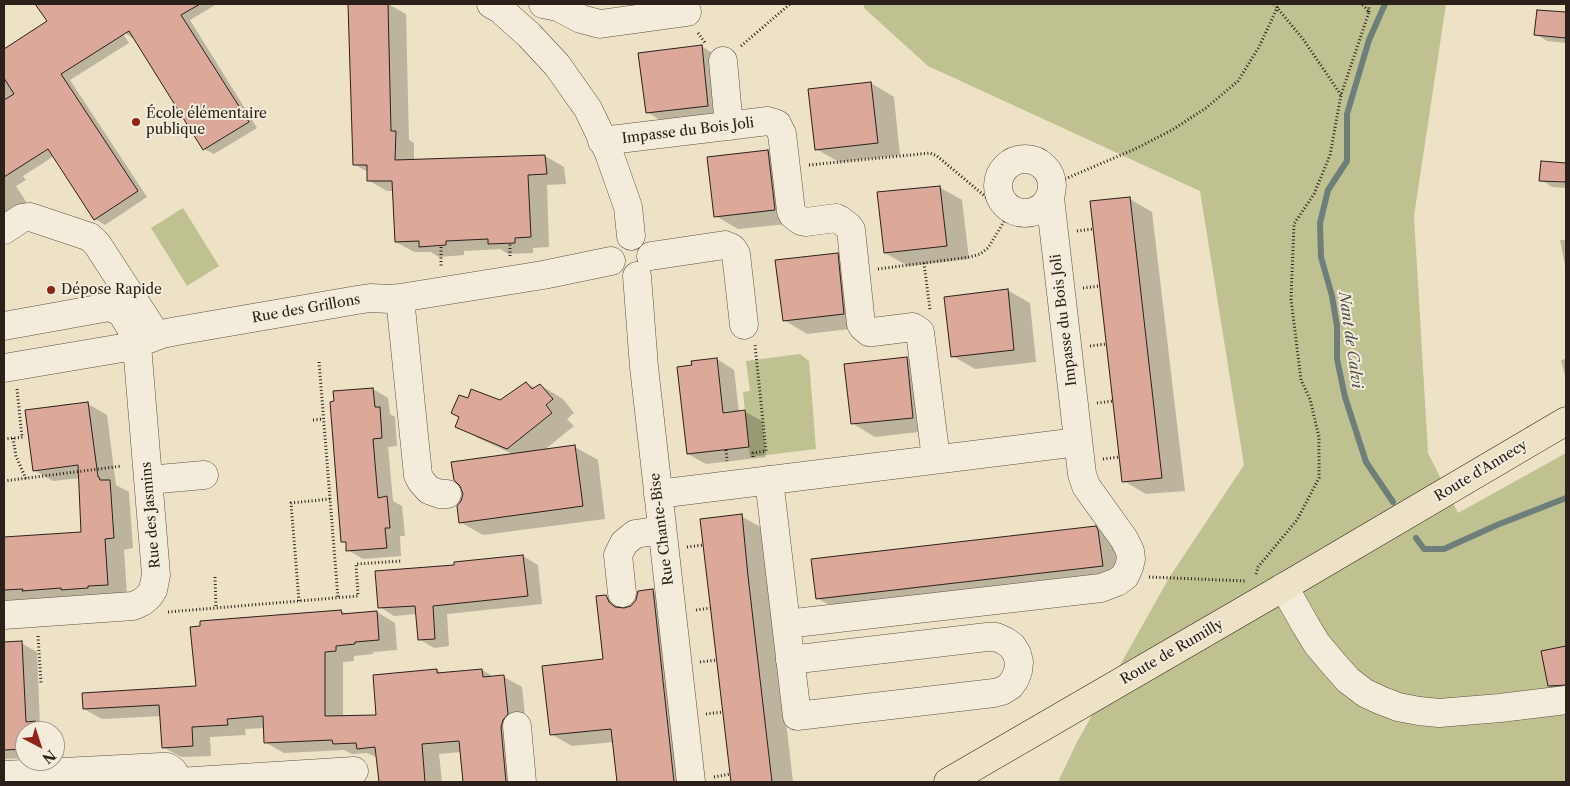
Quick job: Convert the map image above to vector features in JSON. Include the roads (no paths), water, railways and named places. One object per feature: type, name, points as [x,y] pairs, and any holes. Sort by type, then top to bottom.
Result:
[{"type":"main road","name":"Route d'Annecy","points":[[1397,521],[1566,421]]},
{"type":"main road","name":"Route de Rumilly","points":[[948,782],[1397,521]]},
{"type":"street","points":[[544,4],[558,7],[581,19],[600,24],[687,12]]},
{"type":"street","points":[[500,6],[557,66],[588,109],[609,153],[628,207],[631,236]]},
{"type":"street","points":[[723,61],[729,126]]},
{"type":"street","name":"Impasse du Bois Joli","points":[[602,141],[768,121],[777,124],[782,134],[791,211],[793,214],[801,221],[806,222],[836,218],[845,222],[850,230],[861,324],[866,330],[873,332],[913,327],[920,332],[936,459]]},
{"type":"street","name":"Impasse du Bois Joli","points":[[786,624],[1101,588],[1117,582],[1125,576],[1131,559],[1130,551],[1124,539],[1086,486],[1082,474],[1051,177],[1042,165],[1028,159],[1021,159],[1014,161],[1004,170],[998,182],[1005,203],[1020,213],[1034,212],[1040,209],[1051,191]]},
{"type":"street","points":[[4,230],[22,218],[30,217],[90,237],[97,244],[145,341]]},
{"type":"street","points":[[644,266],[647,244],[637,237],[624,237],[613,245],[610,252],[611,261],[616,271],[630,277],[644,266],[725,245],[732,248],[736,254],[744,325]]},
{"type":"street","name":"Rue des Grillons","points":[[9,367],[145,341],[177,331],[370,298],[400,298],[543,275],[611,261]]},
{"type":"street","name":"Rue Chante-Bise","points":[[644,266],[644,367],[691,782]]},
{"type":"street","points":[[400,298],[418,475],[420,481],[429,490],[440,494],[447,494]]},
{"type":"street","points":[[4,326],[108,307],[119,311],[145,341]]},
{"type":"street","name":"Rue des Jasmins","points":[[4,615],[134,606],[149,596],[156,582],[156,574],[148,472],[145,341]]},
{"type":"street","points":[[658,494],[936,459],[1079,452]]},
{"type":"street","points":[[148,472],[204,475]]},
{"type":"street","points":[[762,481],[786,624],[790,660],[797,716],[994,693],[1010,686],[1015,679],[1019,662],[1012,646],[996,637],[790,660]]},
{"type":"street","points":[[622,593],[618,555],[624,543],[635,534],[662,530]]},
{"type":"street","points":[[1284,587],[1309,632],[1348,680],[1365,693],[1398,708],[1419,712],[1438,712],[1500,708],[1566,700]]},
{"type":"street","points":[[517,726],[522,782]]},
{"type":"street","points":[[4,775],[161,766],[173,771],[178,782],[354,771]]},
{"type":"waterway","name":"Nant de Calvi","points":[[1385,4],[1369,40],[1347,114],[1347,161],[1328,190],[1320,223],[1321,257],[1332,296],[1337,326],[1337,359],[1345,397],[1366,462],[1393,502]]},
{"type":"waterway","name":"Nant de Calvi","points":[[1416,538],[1424,549],[1444,549],[1497,525],[1566,498]]},
{"type":"place","name":"École élémentaire publique","points":[[136,122]]},
{"type":"place","name":"Dépose Rapide","points":[[51,290]]}]
